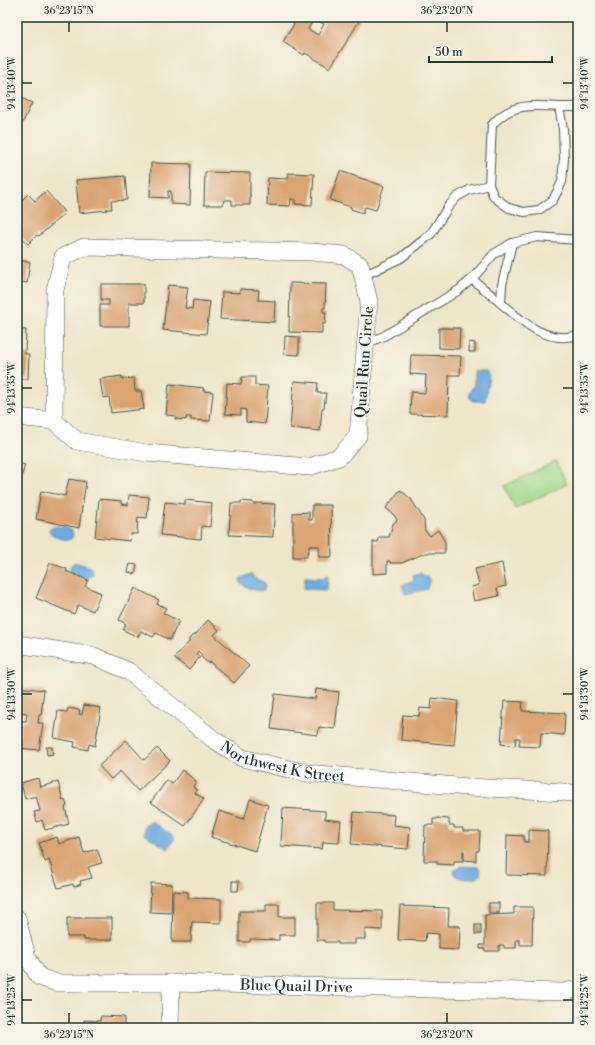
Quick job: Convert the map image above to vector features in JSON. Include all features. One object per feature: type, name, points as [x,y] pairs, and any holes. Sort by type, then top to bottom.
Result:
[{"type":"street","name":"Quail Run Circle","points":[[84,247],[312,252],[344,255],[360,265],[369,301],[365,344],[358,436],[339,457],[309,468],[147,453],[77,441],[54,421],[55,290],[63,257],[84,247]]},
{"type":"street","points":[[17,417],[54,421]]},
{"type":"street","name":"Northwest K Street","points":[[17,644],[94,656],[128,671],[213,739],[242,758],[306,773],[468,787],[578,794]]},
{"type":"street","name":"Blue Quail Drive","points":[[17,918],[27,957],[38,977],[57,983],[171,983],[563,992],[578,989]]},
{"type":"street","points":[[170,1028],[171,983]]},
{"type":"lane","points":[[559,107],[563,129],[564,159],[562,182],[553,200],[539,210],[524,212],[509,208],[494,197],[489,185],[492,125],[498,118],[519,107],[539,106],[578,107]]},
{"type":"lane","points":[[363,276],[401,258],[431,234],[448,207],[457,197],[469,190],[489,185]]},
{"type":"lane","points":[[365,344],[384,336],[459,290],[472,279],[494,254],[512,243],[537,237],[578,240]]},
{"type":"lane","points":[[501,303],[502,285],[512,243]]},
{"type":"lane","points":[[472,279],[520,320],[542,333],[560,338],[578,335]]},
{"type":"green space","points":[[556,461],[567,484],[515,509],[504,486]]},
{"type":"water","points":[[474,371],[486,371],[489,376],[485,401],[473,401],[473,399],[470,398],[469,393],[472,388],[474,388]]},
{"type":"water","points":[[56,526],[67,528],[72,531],[73,535],[71,539],[59,538],[53,535],[49,531]]},
{"type":"water","points":[[75,562],[92,568],[93,574],[88,579],[71,573],[70,567]]},
{"type":"water","points":[[420,573],[430,579],[427,589],[405,594],[402,585],[414,580],[413,575]]},
{"type":"water","points":[[251,574],[256,579],[265,583],[264,590],[252,589],[241,583],[240,579]]},
{"type":"water","points":[[328,575],[327,590],[304,589],[305,577],[324,578]]},
{"type":"water","points":[[150,822],[153,822],[174,837],[168,849],[144,834],[144,827],[146,823],[148,825]]},
{"type":"water","points":[[461,866],[478,867],[480,875],[470,879],[457,877],[453,871]]},
{"type":"building","points":[[298,17],[355,17],[360,20],[330,68],[305,53],[304,55],[283,42]],"holes":[[[314,19],[324,24],[318,35],[308,29]]]},
{"type":"building","points":[[17,96],[32,103],[22,124],[17,122]]},
{"type":"building","points":[[151,163],[191,164],[190,205],[171,204],[171,191],[168,191],[168,198],[150,197]]},
{"type":"building","points":[[340,171],[384,186],[376,210],[365,207],[363,213],[330,200]]},
{"type":"building","points":[[205,172],[250,173],[250,205],[232,205],[232,200],[224,200],[223,205],[204,205]]},
{"type":"building","points":[[288,173],[314,174],[312,205],[295,204],[295,199],[291,199],[290,206],[267,205],[268,178],[288,179]]},
{"type":"building","points":[[125,176],[127,200],[111,201],[112,209],[79,213],[76,180]]},
{"type":"building","points":[[46,191],[65,213],[28,244],[17,232],[17,205],[28,194],[35,201]]},
{"type":"building","points":[[17,260],[30,262],[27,283],[17,281]]},
{"type":"building","points":[[290,283],[326,284],[325,308],[323,308],[323,312],[326,312],[325,324],[322,324],[322,333],[289,332]]},
{"type":"building","points":[[101,284],[144,284],[144,303],[129,303],[129,326],[100,326],[100,305],[109,305],[109,300],[101,300]]},
{"type":"building","points":[[168,285],[188,287],[185,308],[192,309],[193,300],[210,302],[206,334],[163,330]]},
{"type":"building","points":[[17,288],[20,288],[18,302],[17,302]]},
{"type":"building","points":[[240,289],[259,290],[258,300],[275,301],[274,322],[220,319],[222,292],[240,293]]},
{"type":"building","points":[[439,328],[460,328],[459,349],[439,348]]},
{"type":"building","points":[[17,329],[26,330],[25,354],[29,354],[28,379],[17,379]]},
{"type":"building","points":[[285,336],[299,337],[299,355],[284,354]]},
{"type":"building","points":[[469,342],[475,343],[475,352],[469,352]]},
{"type":"building","points":[[411,355],[461,356],[460,375],[449,375],[448,415],[410,414],[411,392],[425,393],[426,375],[410,374]]},
{"type":"building","points":[[122,376],[122,379],[134,378],[135,391],[141,391],[144,409],[111,413],[109,397],[103,398],[100,379]]},
{"type":"building","points":[[242,377],[255,377],[255,385],[268,386],[265,424],[246,422],[246,410],[241,409],[241,415],[225,414],[227,383],[241,384]]},
{"type":"building","points":[[294,381],[318,383],[317,393],[326,393],[324,408],[322,408],[320,431],[290,428]]},
{"type":"building","points":[[169,384],[204,388],[203,391],[213,392],[210,421],[191,420],[191,417],[186,417],[186,420],[175,419],[176,416],[166,415]]},
{"type":"building","points":[[17,462],[25,465],[17,492]]},
{"type":"building","points":[[69,479],[86,482],[79,528],[36,519],[41,491],[65,496]]},
{"type":"building","points":[[400,490],[411,499],[418,510],[424,520],[425,531],[430,536],[438,530],[445,542],[445,551],[444,553],[425,553],[402,563],[390,563],[390,561],[387,561],[387,573],[373,574],[373,542],[378,542],[379,537],[389,537],[393,524],[397,520],[386,508]]},
{"type":"building","points":[[129,495],[149,497],[147,518],[138,517],[137,534],[131,534],[130,541],[95,537],[99,499],[121,501],[121,504],[128,505]]},
{"type":"building","points":[[185,500],[212,503],[210,527],[202,526],[201,539],[161,535],[165,502],[185,504]]},
{"type":"building","points":[[241,501],[253,502],[253,504],[275,504],[273,537],[229,535],[231,503],[241,503]]},
{"type":"building","points":[[312,505],[331,505],[332,557],[319,557],[319,546],[309,546],[307,557],[293,557],[293,513],[309,512],[309,520],[312,520]]},
{"type":"building","points":[[50,563],[67,569],[66,571],[88,580],[85,586],[101,593],[93,611],[78,605],[74,614],[36,598]]},
{"type":"building","points":[[502,563],[506,586],[497,588],[499,596],[474,601],[471,587],[479,585],[475,569]]},
{"type":"building","points":[[130,564],[137,565],[135,574],[128,572]]},
{"type":"building","points":[[135,588],[159,600],[157,604],[166,608],[163,613],[179,621],[170,640],[156,633],[153,637],[141,631],[138,637],[123,630],[126,624],[119,620]]},
{"type":"building","points":[[208,620],[219,630],[214,635],[249,666],[234,683],[210,662],[208,663],[201,657],[202,655],[198,651],[196,654],[200,657],[189,670],[174,658],[189,642],[189,639],[195,635]]},
{"type":"building","points":[[17,687],[44,690],[41,715],[39,715],[38,723],[43,723],[39,750],[18,748],[21,721],[26,721],[27,713],[17,712]]},
{"type":"building","points":[[316,689],[339,692],[335,729],[319,727],[318,735],[271,729],[275,694],[315,699]]},
{"type":"building","points":[[432,698],[458,701],[454,745],[401,740],[403,715],[419,716],[420,708],[431,709]]},
{"type":"building","points":[[504,701],[523,702],[522,711],[565,713],[564,735],[541,733],[540,747],[519,746],[520,738],[516,738],[515,746],[501,744]]},
{"type":"building","points":[[84,705],[101,708],[95,746],[89,744],[88,750],[74,747],[75,742],[54,738],[58,711],[67,712],[68,708],[80,710],[79,714],[82,715]]},
{"type":"building","points":[[126,740],[144,760],[157,748],[170,761],[138,791],[120,771],[111,779],[99,766]]},
{"type":"building","points":[[46,747],[52,747],[53,754],[47,755]]},
{"type":"building","points":[[182,770],[196,781],[193,787],[197,790],[195,793],[204,799],[185,826],[151,802],[167,780],[172,784]]},
{"type":"building","points":[[38,778],[40,787],[58,782],[63,801],[65,800],[67,806],[65,807],[69,824],[45,830],[42,820],[37,822],[34,812],[40,811],[36,796],[25,799],[21,783]]},
{"type":"building","points":[[250,799],[268,805],[255,851],[211,837],[219,811],[244,819]]},
{"type":"building","points":[[283,808],[325,811],[325,819],[341,821],[339,843],[323,842],[322,849],[281,846]]},
{"type":"building","points":[[354,812],[394,815],[393,825],[410,827],[408,849],[351,844]]},
{"type":"building","points":[[433,819],[449,819],[449,825],[454,825],[454,828],[463,828],[463,831],[480,831],[479,851],[476,851],[476,861],[464,860],[463,851],[463,861],[454,861],[454,865],[437,864],[437,861],[424,861],[425,825],[433,825]]},
{"type":"building","points":[[529,830],[548,831],[547,876],[506,875],[507,835],[524,836],[524,842],[529,842]]},
{"type":"building","points":[[57,837],[59,844],[79,837],[84,853],[97,849],[102,863],[88,867],[92,878],[80,881],[81,884],[74,887],[73,884],[58,888],[49,860],[45,862],[39,843]]},
{"type":"building","points":[[232,881],[239,881],[238,891],[232,891]]},
{"type":"building","points":[[151,883],[172,884],[171,913],[150,912]]},
{"type":"building","points":[[173,891],[188,892],[188,898],[221,899],[221,923],[192,922],[191,942],[172,942]]},
{"type":"building","points":[[317,903],[333,903],[333,910],[382,911],[382,930],[365,929],[365,939],[355,939],[355,944],[338,944],[338,942],[325,942],[325,940],[317,940]]},
{"type":"building","points":[[489,903],[499,903],[499,913],[489,913]]},
{"type":"building","points":[[266,904],[279,904],[279,917],[295,917],[295,935],[279,935],[279,940],[250,939],[250,942],[239,942],[239,911],[266,911]]},
{"type":"building","points":[[400,906],[449,908],[448,926],[460,926],[459,950],[439,949],[439,934],[426,933],[425,941],[398,940]]},
{"type":"building","points":[[514,907],[533,907],[532,945],[520,945],[520,940],[516,940],[516,948],[504,948],[504,945],[499,945],[499,951],[485,951],[485,949],[480,949],[480,945],[485,945],[485,915],[514,914]]},
{"type":"building","points":[[67,918],[112,918],[112,940],[84,940],[84,937],[67,937]]},
{"type":"building","points":[[475,925],[481,925],[481,934],[475,934]]},
{"type":"building","points":[[101,1016],[124,1017],[124,1028],[84,1028],[84,1020],[100,1021]]},
{"type":"building","points":[[248,1025],[271,1026],[271,1028],[248,1028]]},
{"type":"building","points":[[304,1025],[318,1025],[318,1028],[304,1028]]},
{"type":"building","points":[[365,1026],[407,1026],[407,1028],[365,1028]]}]
